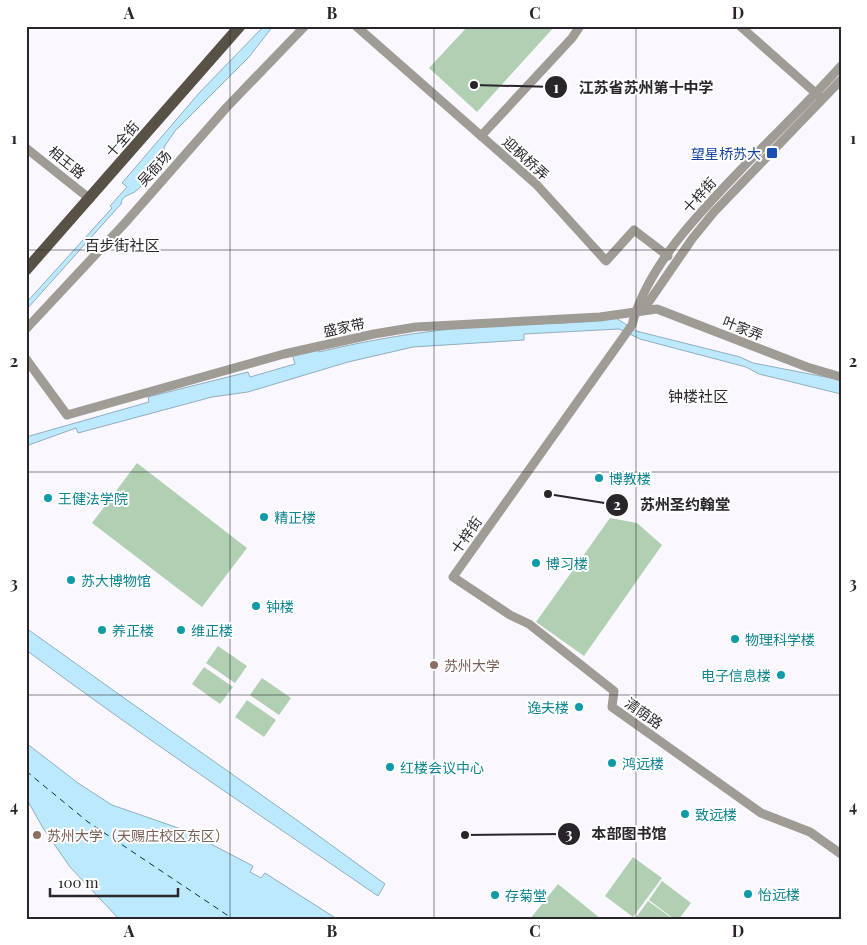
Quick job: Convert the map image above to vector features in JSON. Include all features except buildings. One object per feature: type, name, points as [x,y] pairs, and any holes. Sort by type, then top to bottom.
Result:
[{"type":"main road","name":"十全街","points":[[26,270],[240,26]]},
{"type":"street","name":"吴衙场","points":[[26,329],[125,223],[226,108],[305,26]]},
{"type":"street","name":"迎枫桥弄","points":[[356,26],[536,184],[606,262],[634,230],[668,256]]},
{"type":"street","points":[[481,136],[580,26]]},
{"type":"street","points":[[740,26],[819,96]]},
{"type":"street","name":"十梓街","points":[[636,312],[646,306],[692,239],[714,212],[819,96],[841,66]]},
{"type":"street","name":"十梓街","points":[[453,577],[625,336],[632,325],[644,293],[668,256],[713,199],[819,96],[841,80]]},
{"type":"street","name":"相王路","points":[[26,148],[90,199]]},
{"type":"street","name":"叶家弄","points":[[636,312],[657,309],[807,368],[841,377]]},
{"type":"street","name":"盛家带","points":[[26,358],[67,415],[284,354],[374,334],[416,328],[600,317],[636,312]]},
{"type":"street","name":"清荫路","points":[[453,577],[510,615],[529,624],[614,691],[612,707],[761,813],[810,832],[841,854]]},
{"type":"green space","points":[[468,26],[555,26],[477,112],[429,68]]},
{"type":"green space","points":[[137,463],[247,548],[202,607],[92,523]]},
{"type":"green space","points":[[610,518],[637,523],[662,545],[584,656],[536,622]]},
{"type":"green space","points":[[218,646],[247,666],[235,683],[206,663]]},
{"type":"green space","points":[[204,667],[233,687],[220,704],[192,684]]},
{"type":"green space","points":[[262,678],[291,698],[279,715],[250,695]]},
{"type":"green space","points":[[247,700],[276,720],[264,737],[235,717]]},
{"type":"green space","points":[[633,857],[662,878],[633,917],[605,896]]},
{"type":"green space","points":[[662,881],[691,903],[679,919],[674,919],[649,900]]},
{"type":"green space","points":[[558,884],[601,919],[530,919]]},
{"type":"green space","points":[[648,901],[673,919],[635,919]]},
{"type":"water","points":[[264,26],[273,26],[249,57],[175,131],[164,147],[165,155],[145,182],[135,192],[123,198],[121,204],[26,310],[26,303],[112,208],[110,206],[127,187],[122,183],[200,92]]},
{"type":"water","points":[[616,318],[636,331],[740,357],[753,363],[841,380],[841,394],[759,374],[746,367],[640,339],[619,329],[524,334],[524,340],[413,347],[348,362],[248,392],[212,397],[78,433],[76,428],[26,446],[26,437],[149,402],[148,397],[248,372],[250,377],[295,364],[292,354],[318,348],[319,352],[388,338],[458,328]]},
{"type":"water","points":[[26,628],[385,884],[378,896],[157,744],[26,650]]},
{"type":"water","points":[[26,743],[78,783],[112,805],[184,830],[253,866],[250,872],[261,878],[265,873],[337,919],[119,919],[70,867],[43,828],[26,798]]},
{"type":"ferry route","points":[[26,771],[88,822],[233,919]]},
{"type":"place","name":"江苏省苏州第十中学","points":[[474,85]]},
{"type":"place","name":"望星桥苏大","points":[[772,153]]},
{"type":"place","name":"博教楼","points":[[599,478]]},
{"type":"place","name":"苏州圣约翰堂","points":[[548,494]]},
{"type":"place","name":"王健法学院","points":[[48,498]]},
{"type":"place","name":"精正楼","points":[[264,517]]},
{"type":"place","name":"博习楼","points":[[536,563]]},
{"type":"place","name":"苏大博物馆","points":[[71,580]]},
{"type":"place","name":"钟楼","points":[[256,606]]},
{"type":"place","name":"养正楼","points":[[102,630]]},
{"type":"place","name":"维正楼","points":[[181,630]]},
{"type":"place","name":"物理科学楼","points":[[735,639]]},
{"type":"place","name":"苏州大学","points":[[434,665]]},
{"type":"place","name":"电子信息楼","points":[[781,675]]},
{"type":"place","name":"逸夫楼","points":[[579,707]]},
{"type":"place","name":"鸿远楼","points":[[612,763]]},
{"type":"place","name":"红楼会议中心","points":[[390,767]]},
{"type":"place","name":"致远楼","points":[[685,814]]},
{"type":"place","name":"苏州大学（天赐庄校区东区）","points":[[37,835]]},
{"type":"place","name":"本部图书馆","points":[[465,835]]},
{"type":"place","name":"怡远楼","points":[[748,894]]},
{"type":"place","name":"存菊堂","points":[[495,895]]},
{"type":"district","name":"百步街社区","points":[[122,245]]},
{"type":"district","name":"钟楼社区","points":[[698,396]]}]
